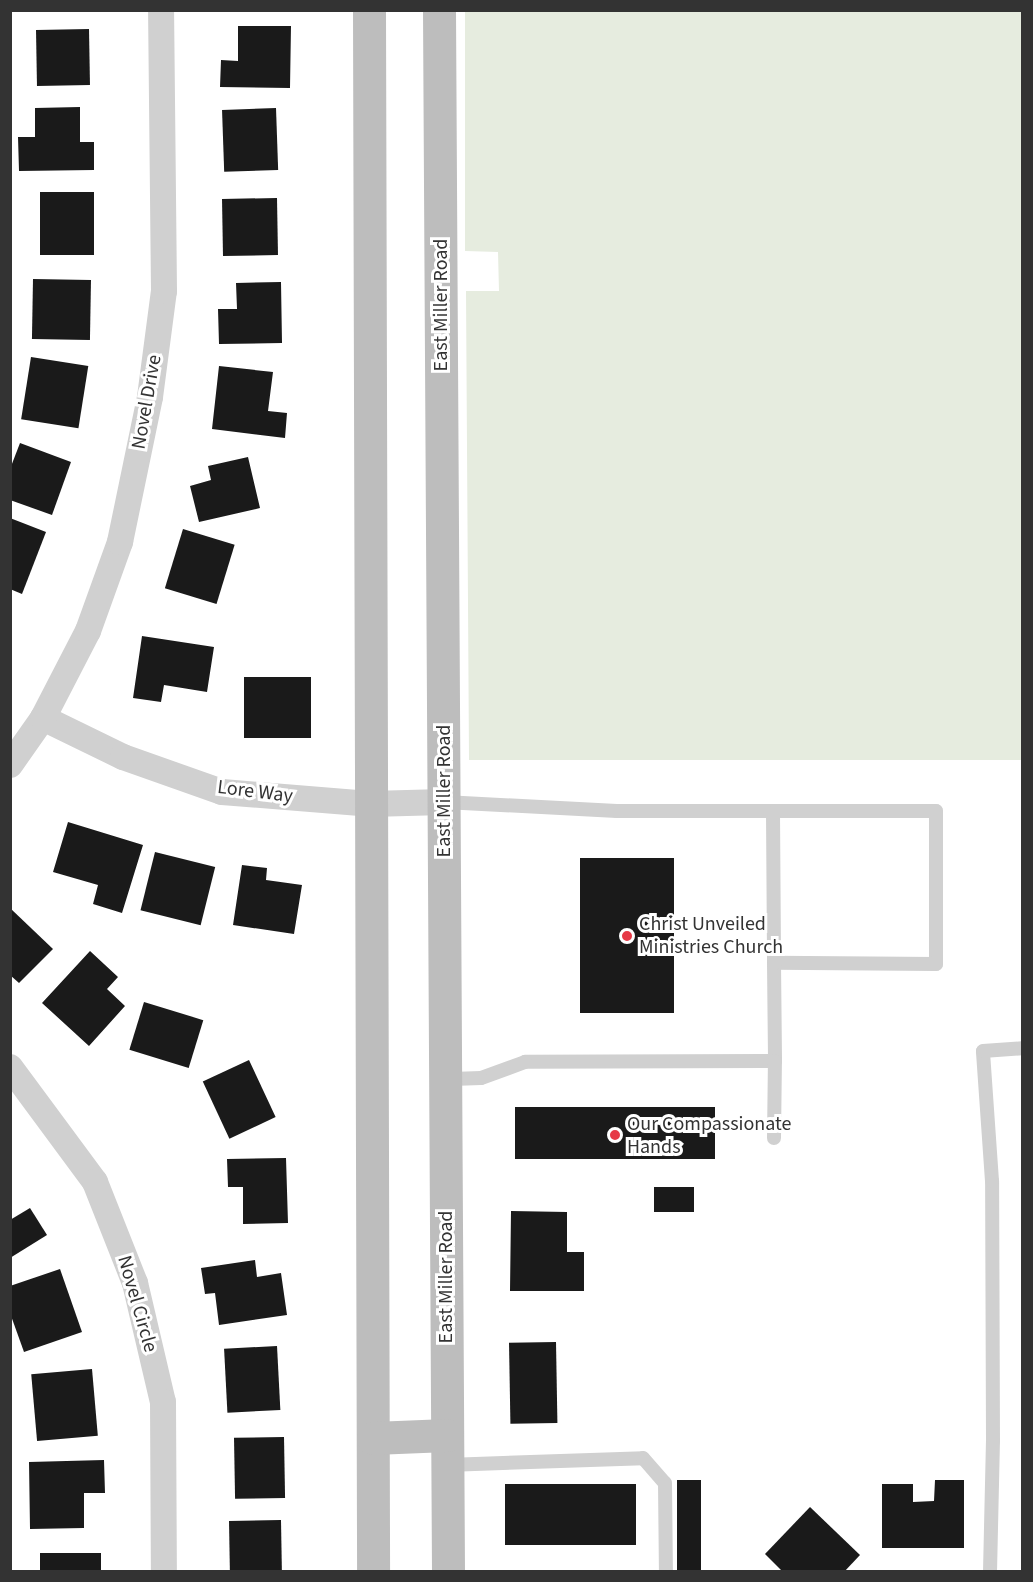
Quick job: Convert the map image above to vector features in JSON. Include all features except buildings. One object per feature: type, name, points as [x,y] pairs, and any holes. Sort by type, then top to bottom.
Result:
[{"type":"main road","points":[[369,10],[373,1572]]},
{"type":"main road","name":"East Miller Road","points":[[439,10],[448,1572]]},
{"type":"main road","points":[[373,1438],[447,1450]]},
{"type":"street","name":"Novel Drive","points":[[10,765],[43,718],[88,632],[120,542],[150,397],[164,291],[161,10]]},
{"type":"street","name":"Lore Way","points":[[43,718],[123,757],[222,792],[370,804],[444,802]]},
{"type":"street","name":"Novel Circle","points":[[10,1067],[95,1182],[135,1283],[163,1402],[164,1572]]},
{"type":"lane","points":[[444,802],[617,811],[773,813],[936,811],[936,964],[774,963]]},
{"type":"lane","points":[[773,813],[774,1138]]},
{"type":"lane","points":[[990,1572],[993,1440],[992,1181],[983,1051],[1023,1048]]},
{"type":"lane","points":[[445,1079],[481,1078],[525,1062],[775,1061]]},
{"type":"lane","points":[[447,1450],[643,1458],[665,1483],[666,1572]]},
{"type":"shaded area","points":[[465,11],[1022,11],[1022,760],[469,760],[466,291],[499,291],[498,252],[465,251]]},
{"type":"place","name":"Christ Unveiled Ministries Church","points":[[627,936]]},
{"type":"place","name":"Our Compassionate Hands","points":[[615,1135]]}]
